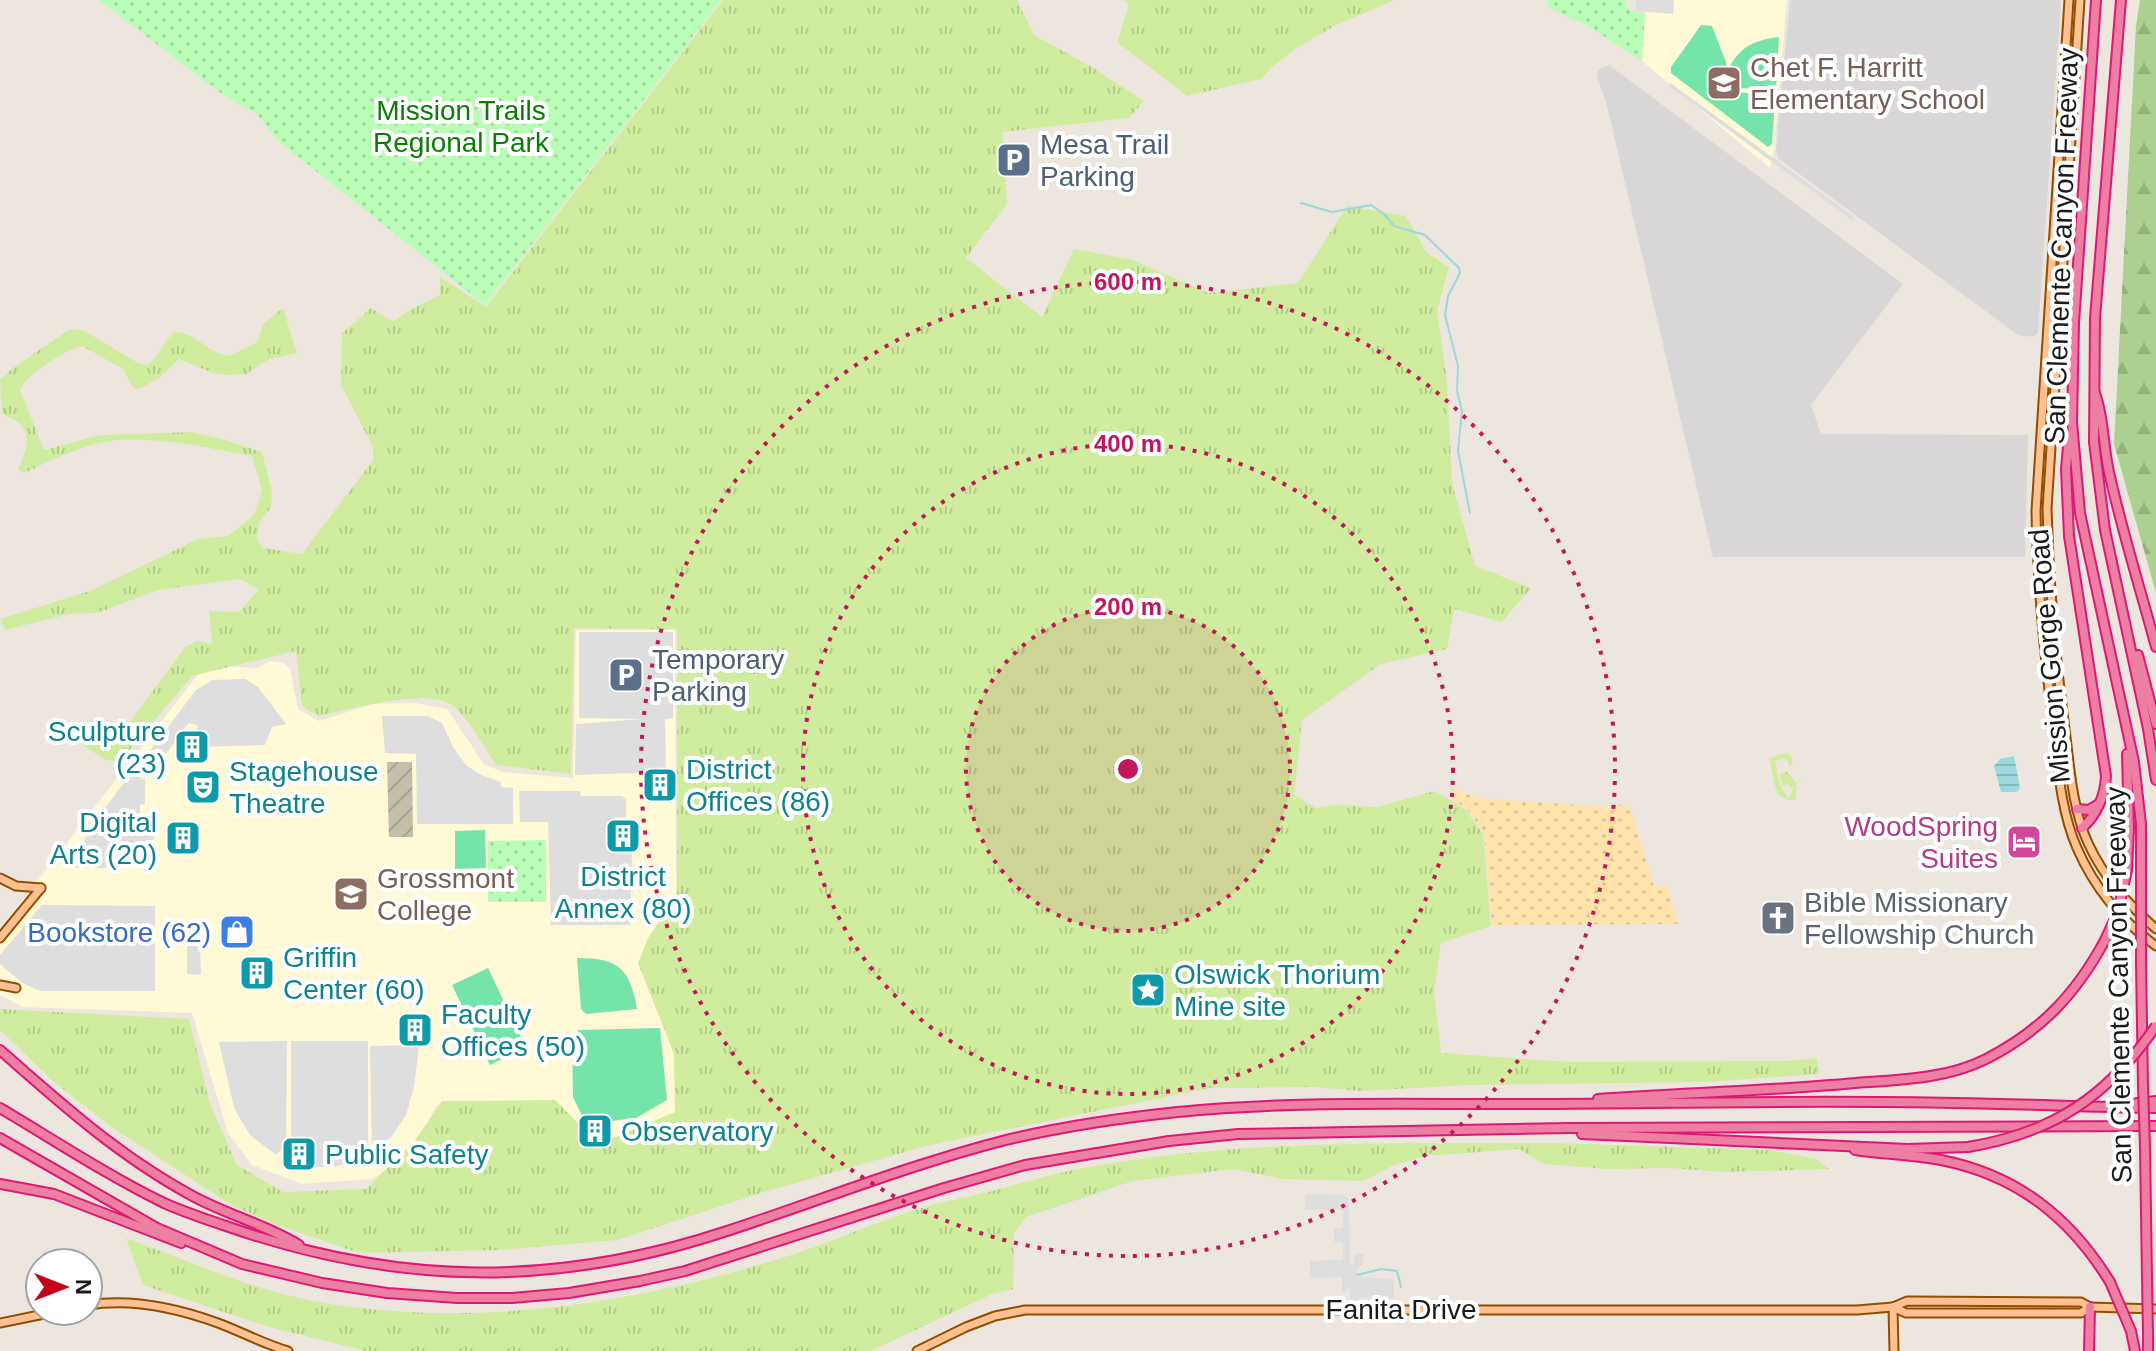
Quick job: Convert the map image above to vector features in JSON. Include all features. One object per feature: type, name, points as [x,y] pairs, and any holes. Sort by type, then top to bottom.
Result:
[{"type":"highway","name":"San Clemente Canyon Freeway","points":[[2096,0],[2074,323],[2072,422],[2080,513],[2134,762],[2141,824],[2148,1351]]},
{"type":"highway","name":"San Clemente Canyon Freeway","points":[[2121,0],[2095,318],[2094,442],[2100,501],[2156,780]]},
{"type":"highway","points":[[2093,388],[2100,405],[2111,480],[2156,647]]},
{"type":"highway","points":[[2072,422],[2066,449],[2069,536],[2106,768],[2100,803],[2082,828]]},
{"type":"highway","points":[[2109,549],[2156,724]]},
{"type":"highway","points":[[1517,1104],[1917,1078],[1984,1060],[2024,1037],[2063,1004],[2087,974],[2118,912],[2127,870],[2129,783],[2126,728]]},
{"type":"highway","points":[[2077,809],[2089,810],[2100,803]]},
{"type":"highway","points":[[1826,1145],[1950,1149],[2026,1134],[2051,1124],[2093,1097],[2135,1057],[2156,1026]]},
{"type":"highway","points":[[0,1050],[75,1118],[157,1176],[310,1252]]},
{"type":"highway","points":[[2098,1107],[2156,1101]]},
{"type":"highway","points":[[0,1108],[168,1205],[253,1236],[310,1252],[395,1269],[452,1273],[566,1269],[620,1260],[723,1233],[1003,1141],[1121,1118],[1248,1106],[1868,1103],[2156,1108]]},
{"type":"highway","points":[[0,1140],[157,1228],[242,1264],[322,1283],[387,1293],[512,1298],[569,1293],[685,1271],[944,1188],[1042,1161],[1238,1134],[2156,1126]]},
{"type":"highway","points":[[1553,1130],[1559,1133],[1795,1142],[1940,1160],[1982,1171],[2025,1192],[2077,1234],[2110,1282],[2131,1331],[2135,1351]]},
{"type":"highway","points":[[0,1184],[54,1194],[163,1238],[219,1255]]},
{"type":"highway","points":[[2089,1351],[2090,1307]]},
{"type":"main road","name":"Mission Gorge Road","points":[[2069,0],[2039,453],[2037,565],[2061,788],[2073,835],[2099,886],[2115,908],[2156,946]]},
{"type":"main road","name":"Mission Gorge Road","points":[[2080,0],[2050,454],[2048,564],[2062,710],[2082,828],[2109,881],[2130,906],[2156,929]]},
{"type":"main road","points":[[2045,350],[2056,351]]},
{"type":"main road","points":[[2039,453],[2050,454]]},
{"type":"main road","points":[[2037,565],[2048,564]]},
{"type":"main road","points":[[2051,712],[2062,710]]},
{"type":"main road","points":[[2073,835],[2082,828]]},
{"type":"main road","points":[[0,878],[16,886],[41,888],[0,938]]},
{"type":"main road","points":[[0,985],[16,988]]},
{"type":"main road","points":[[104,1303],[119,1301],[159,1307],[217,1323],[288,1351]]},
{"type":"main road","name":"Fanita Drive","points":[[917,1351],[966,1327],[995,1316],[1025,1310],[1857,1310],[1893,1307],[1907,1301],[2081,1302],[2090,1307],[2156,1309]]},
{"type":"main road","points":[[1893,1307],[1894,1351]]},
{"type":"main road","points":[[0,1323],[24,1318]]},
{"type":"shaded area","points":[[1636,0],[1674,0],[1673,14],[1635,11]]},
{"type":"shaded area","name":"Chet F. Harritt Elementary School","points":[[1646,0],[1787,0],[1770,168],[1642,61]]},
{"type":"shaded area","points":[[1790,0],[2061,0],[2038,333],[2033,337],[2018,335],[1778,158],[1776,149]]},
{"type":"shaded area","points":[[1609,65],[1903,284],[1811,405],[1821,434],[2028,435],[2025,557],[1713,557],[1607,106],[1597,76],[1598,70]]},
{"type":"shaded area","points":[[1669,82],[1853,216],[1854,222],[1670,87]]},
{"type":"shaded area","name":"Grossmont College","points":[[576,630],[675,630],[677,1122],[599,1144],[551,1105],[437,1105],[411,1154],[372,1179],[302,1184],[252,1165],[228,1133],[192,1013],[23,1007],[0,995],[0,929],[199,673],[222,666],[256,668],[271,661],[284,663],[290,669],[298,709],[319,721],[373,704],[416,703],[447,709],[484,764],[502,772],[573,778]]},
{"type":"shaded area","name":"Temporary Parking","points":[[579,632],[673,632],[673,718],[665,719],[666,772],[575,775],[576,724],[642,719],[579,718]]},
{"type":"shaded area","points":[[245,679],[258,687],[286,724],[272,727],[265,745],[203,747],[197,737],[197,725],[189,723],[156,767],[143,760],[196,690],[213,680]]},
{"type":"shaded area","points":[[382,716],[428,716],[442,723],[466,765],[481,775],[501,782],[501,787],[513,788],[513,824],[417,824],[416,754],[385,753]]},
{"type":"shaded area","points":[[387,762],[412,762],[413,837],[389,837]]},
{"type":"shaded area","points":[[136,767],[144,774],[140,779],[145,779],[145,804],[140,805],[140,827],[154,834],[154,840],[149,840],[149,850],[154,851],[154,868],[142,867],[142,853],[116,854],[116,868],[69,868],[69,863],[98,818],[102,819],[100,816],[108,811],[105,808]]},
{"type":"shaded area","points":[[519,791],[580,791],[581,796],[622,796],[626,800],[626,817],[614,818],[614,853],[632,854],[630,925],[551,925],[548,822],[520,822]]},
{"type":"shaded area","points":[[42,905],[155,906],[155,991],[40,991],[21,982],[0,964],[0,955]]},
{"type":"shaded area","points":[[187,940],[200,947],[201,974],[187,974]]},
{"type":"shaded area","points":[[287,1041],[286,1144],[276,1155],[250,1135],[234,1108],[219,1042]]},
{"type":"shaded area","points":[[291,1041],[368,1041],[368,1149],[352,1150],[353,1162],[316,1167],[316,1162],[312,1163],[312,1150],[291,1150]]},
{"type":"shaded area","points":[[419,1045],[414,1087],[406,1115],[392,1136],[372,1153],[370,1046]]},
{"type":"shaded area","points":[[1305,1194],[1344,1195],[1349,1199],[1350,1264],[1354,1263],[1354,1254],[1364,1254],[1356,1277],[1394,1279],[1394,1298],[1350,1301],[1350,1286],[1342,1293],[1342,1277],[1310,1278],[1310,1261],[1343,1260],[1343,1243],[1334,1242],[1334,1228],[1343,1228],[1343,1210],[1305,1210]]},
{"type":"green space","name":"Mission Trails Regional Park","points":[[99,0],[721,0],[485,305],[278,141],[258,115],[223,95]]},
{"type":"green space","points":[[723,0],[1017,0],[1034,35],[1144,101],[1129,118],[1003,132],[1007,204],[966,258],[1042,317],[1074,249],[1133,260],[1208,293],[1298,283],[1347,206],[1406,216],[1426,252],[1449,267],[1437,311],[1447,381],[1452,483],[1475,566],[1531,588],[1502,622],[1454,609],[1447,649],[1381,664],[1302,720],[1294,795],[1316,808],[1334,805],[1377,807],[1435,791],[1465,809],[1483,834],[1491,926],[1441,943],[1434,992],[1441,1053],[1568,1062],[1786,1061],[1817,1058],[1819,1074],[1707,1082],[1470,1085],[1360,1091],[1314,1087],[1210,1088],[930,1145],[764,1192],[618,1240],[500,1250],[359,1253],[274,1224],[233,1206],[113,1128],[54,1082],[0,1030],[0,1009],[189,1019],[210,1104],[237,1165],[283,1192],[366,1189],[414,1142],[442,1101],[555,1100],[599,1144],[675,1112],[674,1054],[638,963],[648,938],[677,895],[677,629],[574,628],[571,774],[496,765],[464,717],[452,705],[440,700],[406,699],[318,716],[302,706],[296,651],[192,676],[120,761],[105,760],[64,732],[78,724],[117,740],[185,647],[197,641],[212,644],[209,611],[239,612],[259,589],[240,579],[158,590],[97,613],[69,614],[5,630],[0,619],[90,591],[198,539],[228,536],[254,515],[262,490],[252,456],[182,443],[145,440],[111,441],[89,446],[25,473],[18,470],[25,452],[26,437],[20,424],[2,414],[0,380],[70,329],[85,331],[138,363],[148,365],[174,332],[189,335],[214,351],[230,356],[257,342],[264,323],[283,308],[297,353],[269,359],[246,374],[213,373],[179,359],[159,378],[140,389],[133,388],[123,369],[82,346],[47,364],[30,377],[20,390],[44,450],[100,435],[191,432],[262,452],[272,492],[271,508],[259,522],[257,540],[263,548],[302,554],[373,460],[373,447],[341,385],[342,333],[371,308],[393,322],[440,295],[440,277],[486,307]]},
{"type":"green space","points":[[1123,0],[1395,0],[1336,25],[1295,49],[1261,79],[1187,96],[1117,42],[1129,5]]},
{"type":"green space","points":[[1548,0],[1625,0],[1625,6],[1631,11],[1645,14],[1642,61],[1586,25],[1547,7]]},
{"type":"green space","points":[[2140,0],[2156,0],[2156,593],[2114,444],[2136,26]]},
{"type":"green space","points":[[1701,25],[1712,26],[1727,73],[1741,51],[1761,40],[1779,37],[1776,87],[1772,90],[1724,87],[1722,91],[1772,95],[1775,98],[1772,144],[1768,147],[1671,73],[1671,67]]},
{"type":"green space","points":[[1786,753],[1791,756],[1793,765],[1789,766],[1787,758],[1775,761],[1777,771],[1781,786],[1789,798],[1795,784],[1791,788],[1787,784],[1783,787],[1780,774],[1788,772],[1796,783],[1801,777],[1796,786],[1796,800],[1788,800],[1777,794],[1769,758]]},
{"type":"green space","points":[[485,830],[486,868],[455,869],[455,831]]},
{"type":"green space","points":[[546,840],[546,902],[488,902],[488,841]]},
{"type":"green space","points":[[577,958],[603,960],[620,968],[631,984],[637,1009],[586,1014],[581,1009]]},
{"type":"green space","points":[[488,968],[526,1048],[490,1065],[452,985]]},
{"type":"green space","points":[[660,1028],[667,1100],[636,1118],[586,1124],[573,1097],[572,1038],[579,1030]]},
{"type":"green space","points":[[1557,1143],[1770,1150],[1817,1159],[1829,1169],[1723,1172],[1669,1168],[1607,1169],[1544,1164],[1519,1149],[1426,1156],[1392,1166],[1364,1181],[1282,1179],[1233,1169],[1133,1181],[1026,1217],[1014,1234],[1013,1289],[992,1294],[871,1351],[366,1351],[269,1327],[143,1285],[126,1238],[243,1282],[314,1301],[433,1313],[493,1312],[552,1308],[670,1288],[785,1257],[929,1206],[1062,1172],[1133,1160],[1193,1152],[1314,1145]]},
{"type":"sand","points":[[1452,788],[1476,798],[1605,807],[1618,804],[1631,809],[1654,887],[1667,885],[1678,924],[1492,925],[1484,833],[1466,808],[1452,799]]},
{"type":"water","points":[[2014,756],[2020,788],[2017,792],[2001,792],[1994,766],[2000,759]]},
{"type":"waterway","points":[[1301,203],[1332,212],[1371,205],[1394,226],[1425,235],[1459,268],[1460,273],[1448,296],[1445,315],[1458,366],[1457,391],[1462,411],[1458,451],[1470,513]]},
{"type":"waterway","points":[[1357,1275],[1381,1269],[1397,1271],[1401,1287]]},
{"type":"place","name":"Chet F. Harritt Elementary School","points":[[1724,83]]},
{"type":"place","name":"Mesa Trail Parking","points":[[1014,160]]},
{"type":"place","name":"Temporary Parking","points":[[626,675]]},
{"type":"place","name":"Sculpture (23)","points":[[192,747]]},
{"type":"place","name":"District Offices (86)","points":[[660,785]]},
{"type":"place","name":"Stagehouse Theatre","points":[[203,787]]},
{"type":"place","name":"District Annex (80)","points":[[623,836]]},
{"type":"place","name":"Digital Arts (20)","points":[[183,838]]},
{"type":"place","name":"WoodSpring Suites","points":[[2024,842]]},
{"type":"place","name":"Grossmont College","points":[[351,894]]},
{"type":"place","name":"Bible Missionary Fellowship Church","points":[[1778,918]]},
{"type":"place","name":"Bookstore (62)","points":[[237,932]]},
{"type":"place","name":"Griffin Center (60)","points":[[257,973]]},
{"type":"place","name":"Olswick Thorium Mine site","points":[[1148,990]]},
{"type":"place","name":"Faculty Offices (50)","points":[[415,1030]]},
{"type":"place","name":"Observatory","points":[[595,1131]]},
{"type":"place","name":"Public Safety","points":[[299,1154]]}]
